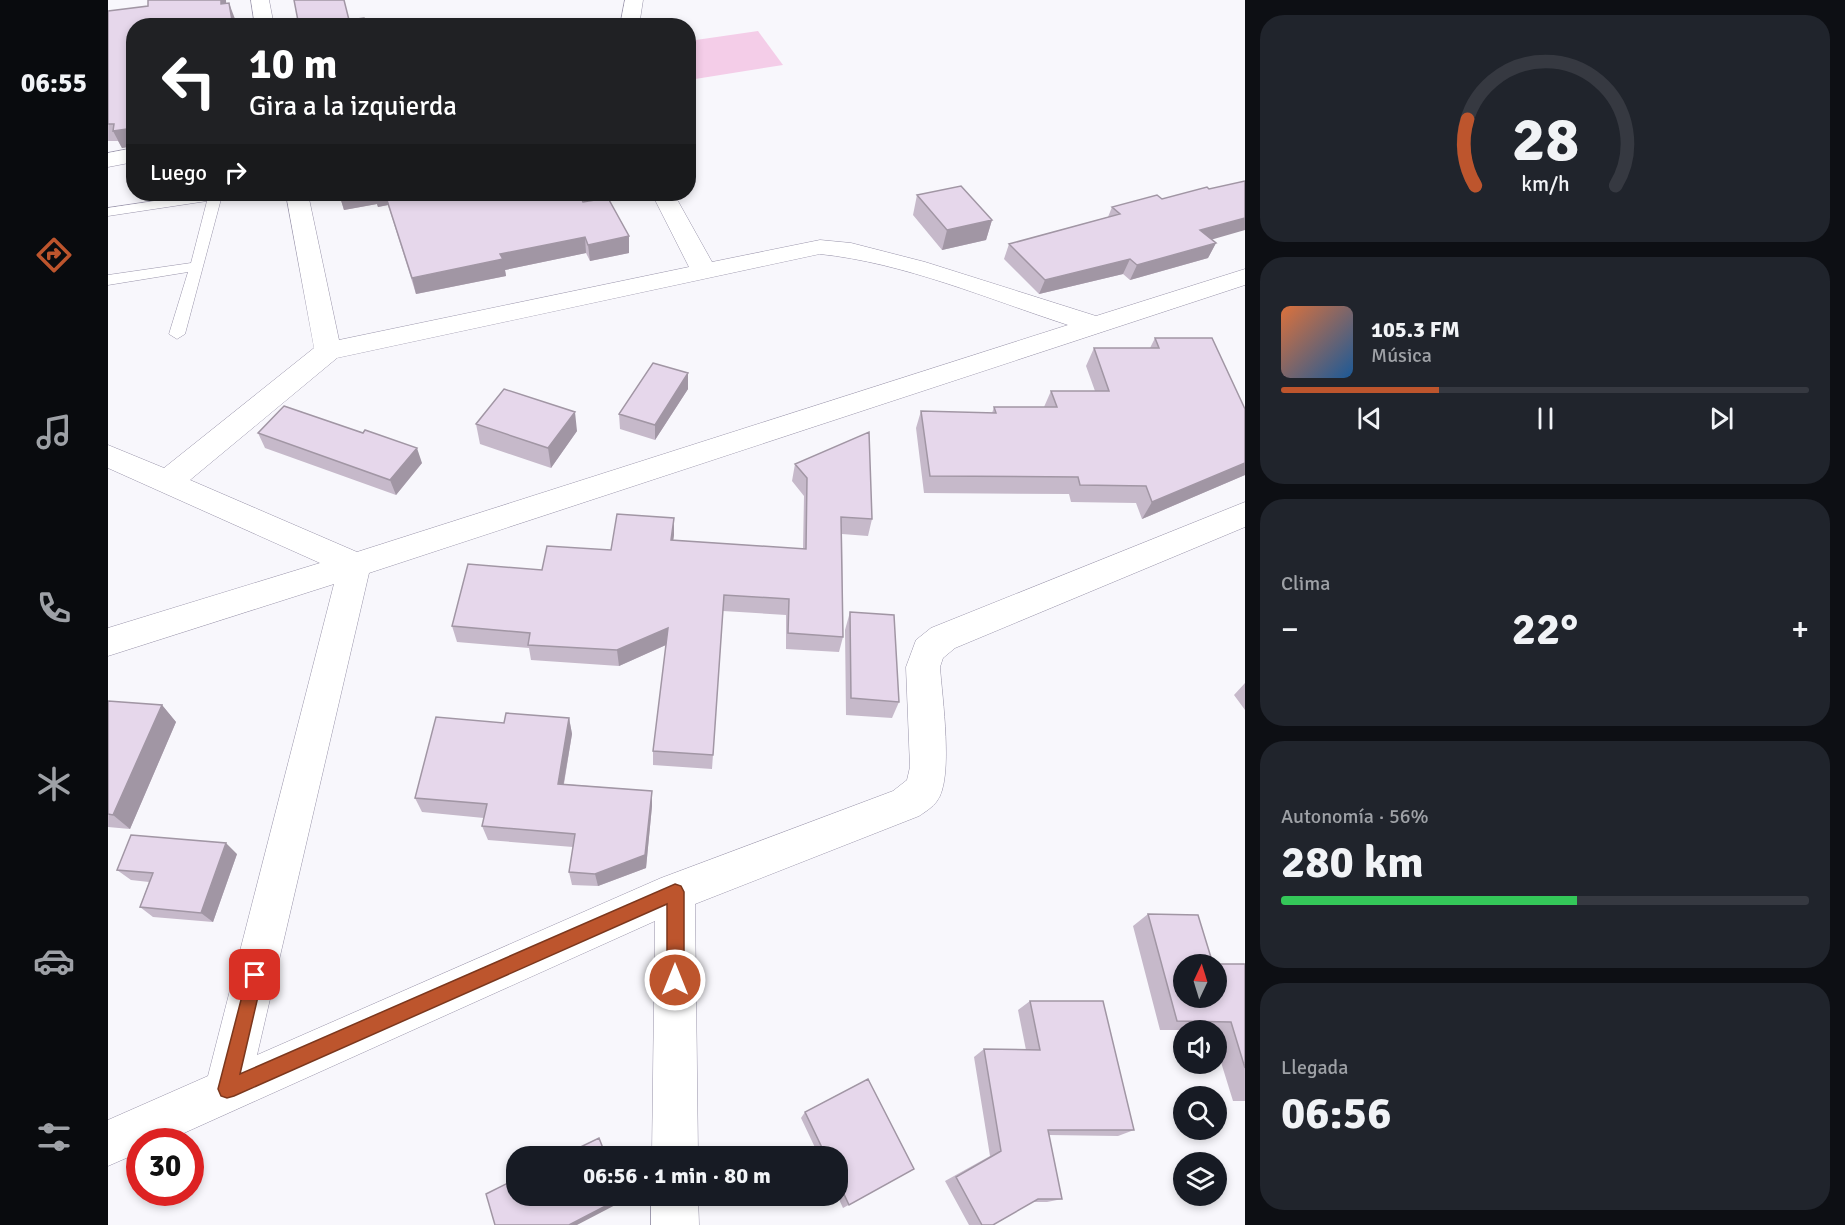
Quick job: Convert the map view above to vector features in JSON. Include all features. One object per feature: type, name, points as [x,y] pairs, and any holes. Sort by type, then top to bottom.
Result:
[{"type":"street","points":[[261,0],[264,18]]},
{"type":"street","points":[[631,18],[634,0]]},
{"type":"street","points":[[108,160],[126,157]]},
{"type":"street","points":[[298,201],[327,351]]},
{"type":"street","points":[[667,201],[704,271]]},
{"type":"street","points":[[167,482],[327,351],[820,247],[851,250],[916,267],[1095,325]]},
{"type":"street","points":[[108,642],[355,565],[1245,277]]},
{"type":"street","points":[[110,460],[167,482],[355,565]]},
{"type":"street","points":[[108,1143],[675,892],[906,804],[924,789],[928,767],[924,667],[928,650],[943,638],[1245,514]]},
{"type":"street","points":[[227,1089],[355,565]]},
{"type":"street","points":[[675,892],[675,1146]]},
{"type":"street","points":[[675,1206],[675,1225]]},
{"type":"lane","points":[[108,212],[177,201]]},
{"type":"lane","points":[[177,334],[219,201]]},
{"type":"lane","points":[[108,280],[197,267]]},
{"type":"shaded area","points":[[758,31],[783,65],[696,79],[696,40]]},
{"type":"building","points":[[148,0],[221,0],[221,4],[229,3],[232,18],[126,18],[126,129],[113,131],[114,124],[108,124],[108,11],[148,6]]},
{"type":"building","points":[[294,0],[344,0],[348,18],[297,18]]},
{"type":"building","points":[[1245,181],[1245,218],[1200,230],[1216,243],[1137,265],[1130,259],[1045,280],[1009,244],[1120,214],[1112,207],[1157,195],[1162,199],[1207,187],[1209,189]]},
{"type":"building","points":[[961,186],[992,220],[947,230],[917,195]]},
{"type":"building","points":[[387,201],[610,201],[629,236],[588,245],[585,237],[500,254],[503,259],[412,278]]},
{"type":"building","points":[[1155,338],[1212,338],[1245,409],[1245,463],[1152,502],[1146,486],[1080,485],[1078,477],[930,476],[921,411],[996,413],[994,407],[1057,407],[1051,391],[1109,391],[1094,348],[1159,348]]},
{"type":"building","points":[[653,363],[688,373],[655,425],[619,414]]},
{"type":"building","points":[[504,389],[575,412],[548,448],[476,424]]},
{"type":"building","points":[[284,406],[363,433],[365,430],[417,448],[390,480],[258,433]]},
{"type":"building","points":[[869,432],[872,519],[841,517],[843,637],[788,633],[789,599],[724,595],[713,755],[653,751],[668,628],[617,650],[528,645],[530,633],[452,626],[468,564],[542,570],[547,546],[611,550],[617,514],[674,518],[671,540],[806,549],[807,478],[795,464]]},
{"type":"building","points":[[850,612],[894,615],[899,702],[851,698]]},
{"type":"building","points":[[108,701],[162,705],[113,815],[108,814]]},
{"type":"building","points":[[506,713],[569,718],[558,784],[652,791],[645,855],[595,874],[569,872],[575,834],[482,826],[487,804],[415,798],[436,717],[504,723]]},
{"type":"building","points":[[131,835],[226,843],[201,913],[140,907],[153,873],[117,870]]},
{"type":"building","points":[[1148,914],[1198,915],[1210,954],[1173,954],[1173,1006]]},
{"type":"building","points":[[1227,964],[1245,964],[1245,1068],[1231,1022],[1227,1020],[1177,1020],[1173,1008],[1227,1008]]},
{"type":"building","points":[[1030,1001],[1103,1001],[1134,1130],[1048,1130],[1062,1199],[1038,1199],[993,1225],[982,1225],[956,1177],[1001,1151],[984,1049],[1040,1050]]},
{"type":"building","points":[[868,1079],[914,1169],[849,1205],[848,1146],[821,1146],[805,1112]]},
{"type":"building","points":[[599,1138],[602,1146],[583,1146]]},
{"type":"building","points":[[506,1184],[506,1206],[606,1206],[569,1225],[495,1225],[486,1194]]},
{"type":"route","points":[[255,975],[227,1089],[675,892],[675,980]]}]
